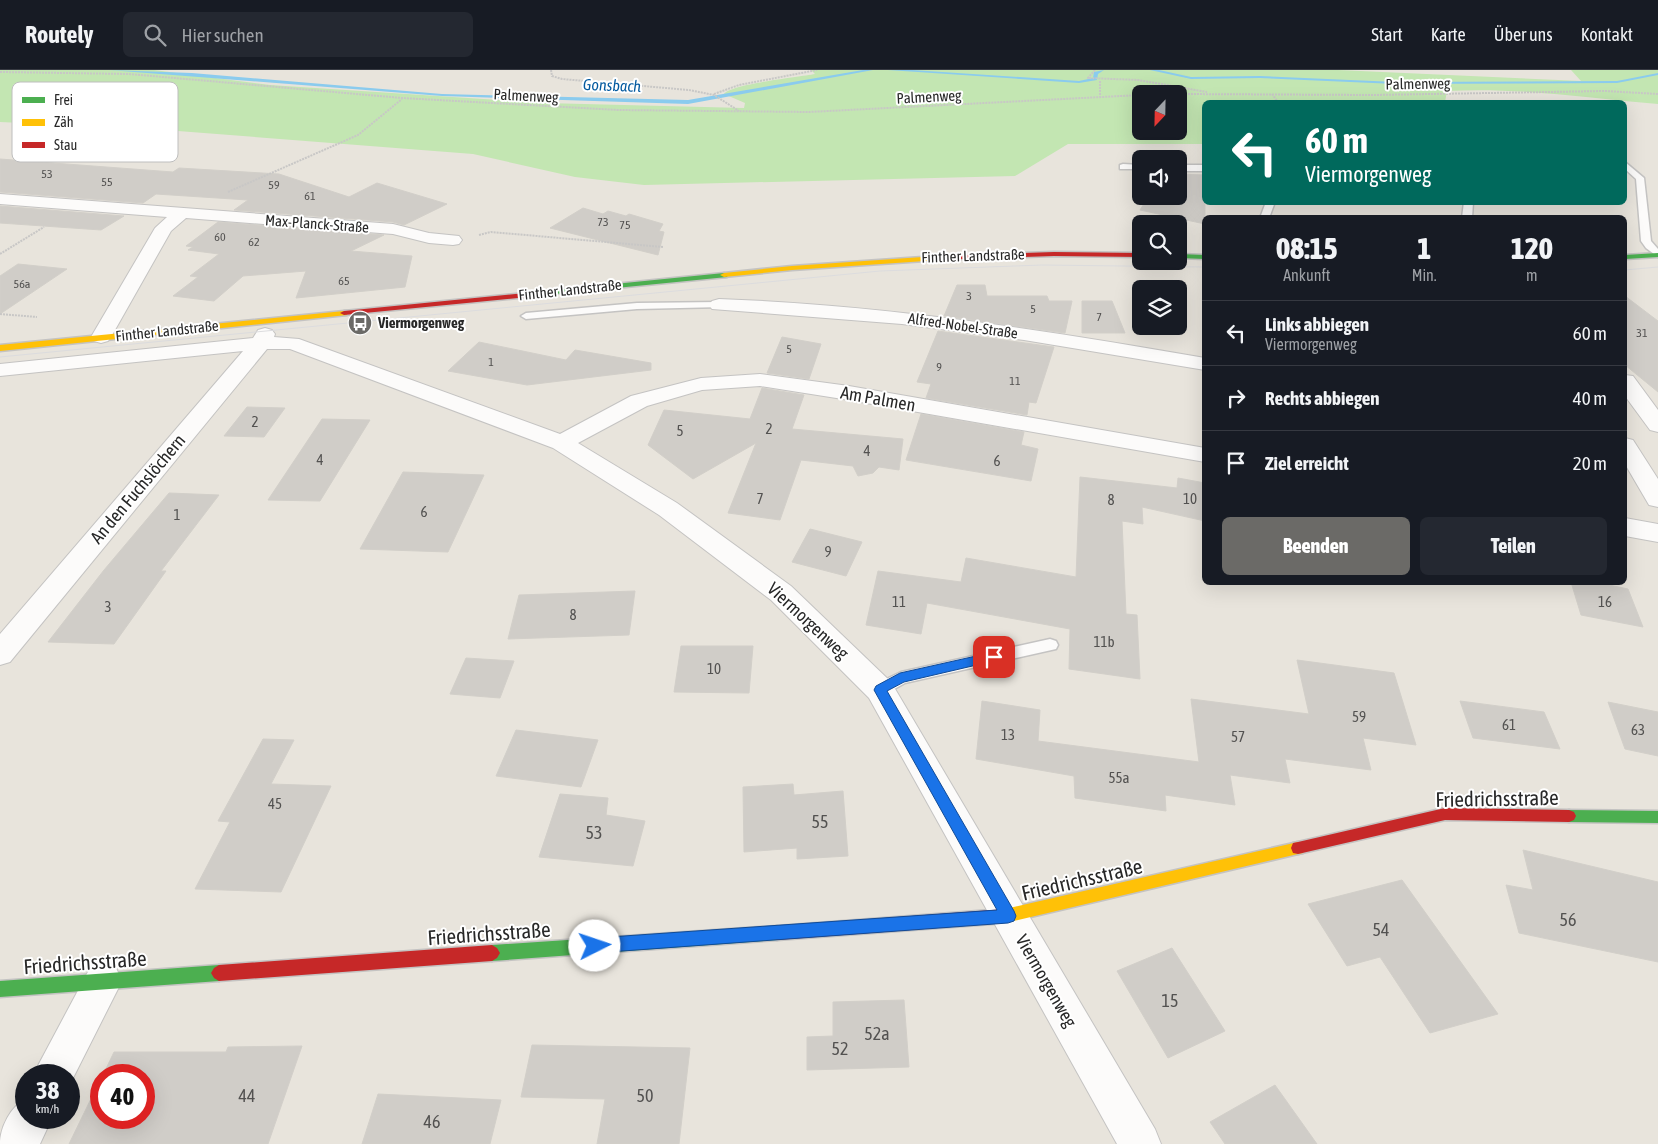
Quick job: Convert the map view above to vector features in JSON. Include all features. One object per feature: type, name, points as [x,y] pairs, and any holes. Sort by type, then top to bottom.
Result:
[{"type":"main road","points":[[1627,257],[1658,254]]},
{"type":"main road","name":"Finther Landstraße","points":[[0,348],[101,337],[266,332],[782,269],[898,259],[992,255],[1132,255]]},
{"type":"main road","points":[[1187,256],[1202,257]]},
{"type":"main road","name":"Friedrichsstraße","points":[[0,989],[103,980],[1008,916],[1446,814],[1658,817]]},
{"type":"street","name":"Max-Planck-Straße","points":[[0,199],[393,229],[429,238],[453,240]]},
{"type":"street","points":[[101,337],[164,228],[181,214]]},
{"type":"street","name":"Alfred-Nobel-Straße","points":[[719,305],[784,306],[933,321],[1202,364]]},
{"type":"street","name":"Finther Landstraße","points":[[0,370],[266,332]]},
{"type":"street","name":"Viermorgenweg","points":[[266,332],[561,443],[668,509],[782,593],[880,690],[1140,1144]]},
{"type":"street","name":"An den Fuchslöchern","points":[[0,654],[266,332]]},
{"type":"street","name":"Am Palmen","points":[[561,443],[639,401],[701,384],[760,380],[849,393],[1202,454]]},
{"type":"street","points":[[1627,384],[1658,425]]},
{"type":"street","points":[[1627,433],[1658,434]]},
{"type":"street","points":[[1627,448],[1658,499]]},
{"type":"street","points":[[1627,527],[1658,533]]},
{"type":"street","points":[[59,1064],[103,980]]},
{"type":"street","points":[[17,1144],[25,1129]]},
{"type":"lane","points":[[1123,167],[1132,167]]},
{"type":"lane","points":[[1627,167],[1640,178],[1646,241],[1658,254]]},
{"type":"lane","points":[[1187,168],[1202,168]]},
{"type":"lane","points":[[526,316],[637,306],[719,305]]},
{"type":"lane","points":[[880,690],[900,678],[1050,645]]},
{"type":"path","points":[[550,70],[552,76],[562,79],[689,90],[714,94],[740,111]]},
{"type":"path","points":[[714,94],[739,85],[817,70]]},
{"type":"path","points":[[1095,70],[1088,78],[1100,81],[1137,80],[1171,84],[1212,93]]},
{"type":"path","name":"Palmenweg","points":[[0,72],[129,74],[402,98],[547,107],[839,111],[1132,96]]},
{"type":"path","points":[[1100,81],[1100,97]]},
{"type":"path","name":"Palmenweg","points":[[1188,94],[1373,95],[1605,91],[1658,94]]},
{"type":"path","points":[[1272,94],[1276,100]]},
{"type":"path","points":[[222,195],[358,135],[402,98]]},
{"type":"path","points":[[0,254],[77,206]]},
{"type":"path","points":[[486,233],[663,247]]},
{"type":"green space","points":[[0,70],[154,70],[270,85],[544,103],[744,108],[745,103],[724,94],[729,90],[752,84],[815,74],[811,70],[1338,70],[1581,81],[1571,70],[1658,70],[1658,104],[1500,90],[1447,91],[1445,100],[1202,100],[1202,144],[1068,144],[1015,176],[644,185],[575,177],[473,154],[178,131],[178,82],[12,82],[12,123],[0,122]]},
{"type":"building","points":[[0,159],[12,160],[12,162],[40,162],[173,172],[179,168],[279,174],[349,197],[377,183],[447,204],[404,225],[393,222],[234,210],[248,200],[156,194],[143,203],[0,192]]},
{"type":"building","points":[[1187,174],[1202,175],[1202,205],[1205,205],[1205,215],[1202,215],[1202,223],[1187,220],[1187,215],[1163,215],[1140,210],[1143,205],[1187,205]]},
{"type":"building","points":[[0,206],[124,216],[101,230],[0,223]]},
{"type":"building","points":[[583,208],[603,214],[608,211],[626,216],[629,214],[663,224],[659,231],[664,232],[658,255],[550,228]]},
{"type":"building","points":[[218,222],[384,235],[351,251],[412,256],[405,287],[296,298],[306,271],[243,276],[214,301],[173,296],[198,277],[190,276],[219,254],[188,250],[193,247],[186,246]]},
{"type":"building","points":[[18,264],[67,269],[0,314],[0,276]]},
{"type":"building","points":[[957,285],[985,285],[987,296],[1047,296],[1049,301],[1072,301],[1065,333],[944,316]]},
{"type":"building","points":[[1627,298],[1658,321],[1658,392],[1627,367]]},
{"type":"building","points":[[1082,301],[1112,301],[1125,333],[1082,333]]},
{"type":"building","points":[[938,331],[1054,347],[1036,403],[1029,402],[1027,415],[926,398],[931,384],[917,382]]},
{"type":"building","points":[[782,337],[821,344],[809,379],[767,373]]},
{"type":"building","points":[[479,342],[566,360],[575,350],[651,363],[651,370],[527,385],[448,371]]},
{"type":"building","points":[[762,388],[804,395],[792,429],[903,439],[899,470],[879,467],[873,473],[858,476],[853,466],[801,460],[780,520],[728,513],[756,443],[693,479],[648,445],[664,410],[750,419]]},
{"type":"building","points":[[247,407],[285,408],[264,437],[224,436]]},
{"type":"building","points":[[921,414],[1024,432],[1021,445],[1038,449],[1031,481],[906,460]]},
{"type":"building","points":[[322,419],[370,420],[320,501],[268,500]]},
{"type":"building","points":[[403,472],[484,475],[448,552],[360,549]]},
{"type":"building","points":[[1080,477],[1177,488],[1178,478],[1202,482],[1202,520],[1142,507],[1143,524],[1122,521],[1126,614],[1137,615],[1140,679],[1069,669],[1070,629],[927,603],[921,634],[866,625],[878,571],[961,582],[966,558],[1076,577]]},
{"type":"building","points":[[169,493],[219,495],[161,571],[166,571],[114,644],[48,642],[104,570]]},
{"type":"building","points":[[810,529],[862,542],[846,576],[792,562]]},
{"type":"building","points":[[1572,585],[1609,585],[1628,589],[1643,627],[1581,615]]},
{"type":"building","points":[[635,591],[629,635],[508,639],[519,595]]},
{"type":"building","points":[[681,646],[753,646],[749,693],[674,692]]},
{"type":"building","points":[[466,658],[514,661],[500,698],[450,694]]},
{"type":"building","points":[[1297,660],[1394,673],[1416,745],[1363,738],[1371,770],[1285,759],[1290,783],[1230,775],[1235,805],[1165,795],[1166,811],[1075,798],[1074,776],[976,759],[982,701],[1040,710],[1038,741],[1199,762],[1191,699],[1309,714]]},
{"type":"building","points":[[1460,701],[1544,712],[1560,749],[1473,738]]},
{"type":"building","points":[[1608,702],[1658,712],[1658,756],[1625,749]]},
{"type":"building","points":[[516,730],[598,740],[581,787],[496,776]]},
{"type":"building","points":[[263,739],[294,740],[271,784],[331,786],[281,892],[195,889],[230,822],[218,821]]},
{"type":"building","points":[[793,784],[794,795],[843,791],[848,856],[797,859],[797,848],[744,852],[743,787]]},
{"type":"building","points":[[560,794],[608,798],[606,815],[645,821],[633,866],[539,857]]},
{"type":"building","points":[[1523,850],[1658,882],[1658,962],[1519,933],[1506,885],[1533,890]]},
{"type":"building","points":[[1402,880],[1498,1014],[1430,1033],[1380,957],[1347,966],[1308,904]]},
{"type":"building","points":[[1172,948],[1225,1031],[1168,1058],[1117,971]]},
{"type":"building","points":[[904,1000],[909,1067],[807,1070],[807,1037],[833,1036],[833,1002]]},
{"type":"building","points":[[532,1045],[690,1048],[679,1144],[597,1144],[605,1099],[521,1097]]},
{"type":"building","points":[[302,1046],[268,1144],[69,1144],[76,1129],[80,1129],[80,1121],[90,1101],[90,1129],[155,1129],[155,1064],[108,1064],[114,1052],[226,1052],[228,1047]]},
{"type":"building","points":[[1275,1085],[1317,1144],[1225,1144],[1210,1122]]},
{"type":"building","points":[[378,1094],[501,1100],[490,1144],[362,1144]]},
{"type":"waterway","name":"Gonsbach","points":[[111,70],[192,74],[442,95],[688,102],[871,70]]},
{"type":"waterway","name":"Gonsbach","points":[[890,70],[1079,82],[1095,79],[1096,73],[1102,70]]},
{"type":"waterway","name":"Gonsbach","points":[[1152,70],[1191,78],[1260,77],[1396,83],[1617,82],[1658,74]]},
{"type":"tram line","points":[[0,357],[880,271],[1042,265],[1202,267]]},
{"type":"tram line","points":[[1627,270],[1658,267]]},
{"type":"traffic: fast","points":[[1627,257],[1658,255]]},
{"type":"traffic: fast","points":[[1187,256],[1202,257]]},
{"type":"traffic: fast","points":[[535,294],[724,275]]},
{"type":"traffic: fast","points":[[1569,816],[1658,817]]},
{"type":"traffic: fast","points":[[492,953],[777,933]]},
{"type":"traffic: fast","points":[[0,989],[219,973]]},
{"type":"traffic: slow","points":[[724,275],[792,268],[937,258]]},
{"type":"traffic: slow","points":[[0,348],[344,313]]},
{"type":"traffic: slow","points":[[1005,916],[1298,848]]},
{"type":"traffic: jam","points":[[937,258],[1054,254],[1132,255]]},
{"type":"traffic: jam","points":[[344,313],[535,294]]},
{"type":"traffic: jam","points":[[1298,848],[1445,814],[1569,816]]},
{"type":"traffic: jam","points":[[777,933],[1005,916]]},
{"type":"traffic: jam","points":[[219,973],[492,953]]},
{"type":"place","name":"Viermorgenweg","points":[[360,323]]},
{"type":"route","points":[[595,946],[1008,916],[880,690],[900,678],[994,657]]}]
